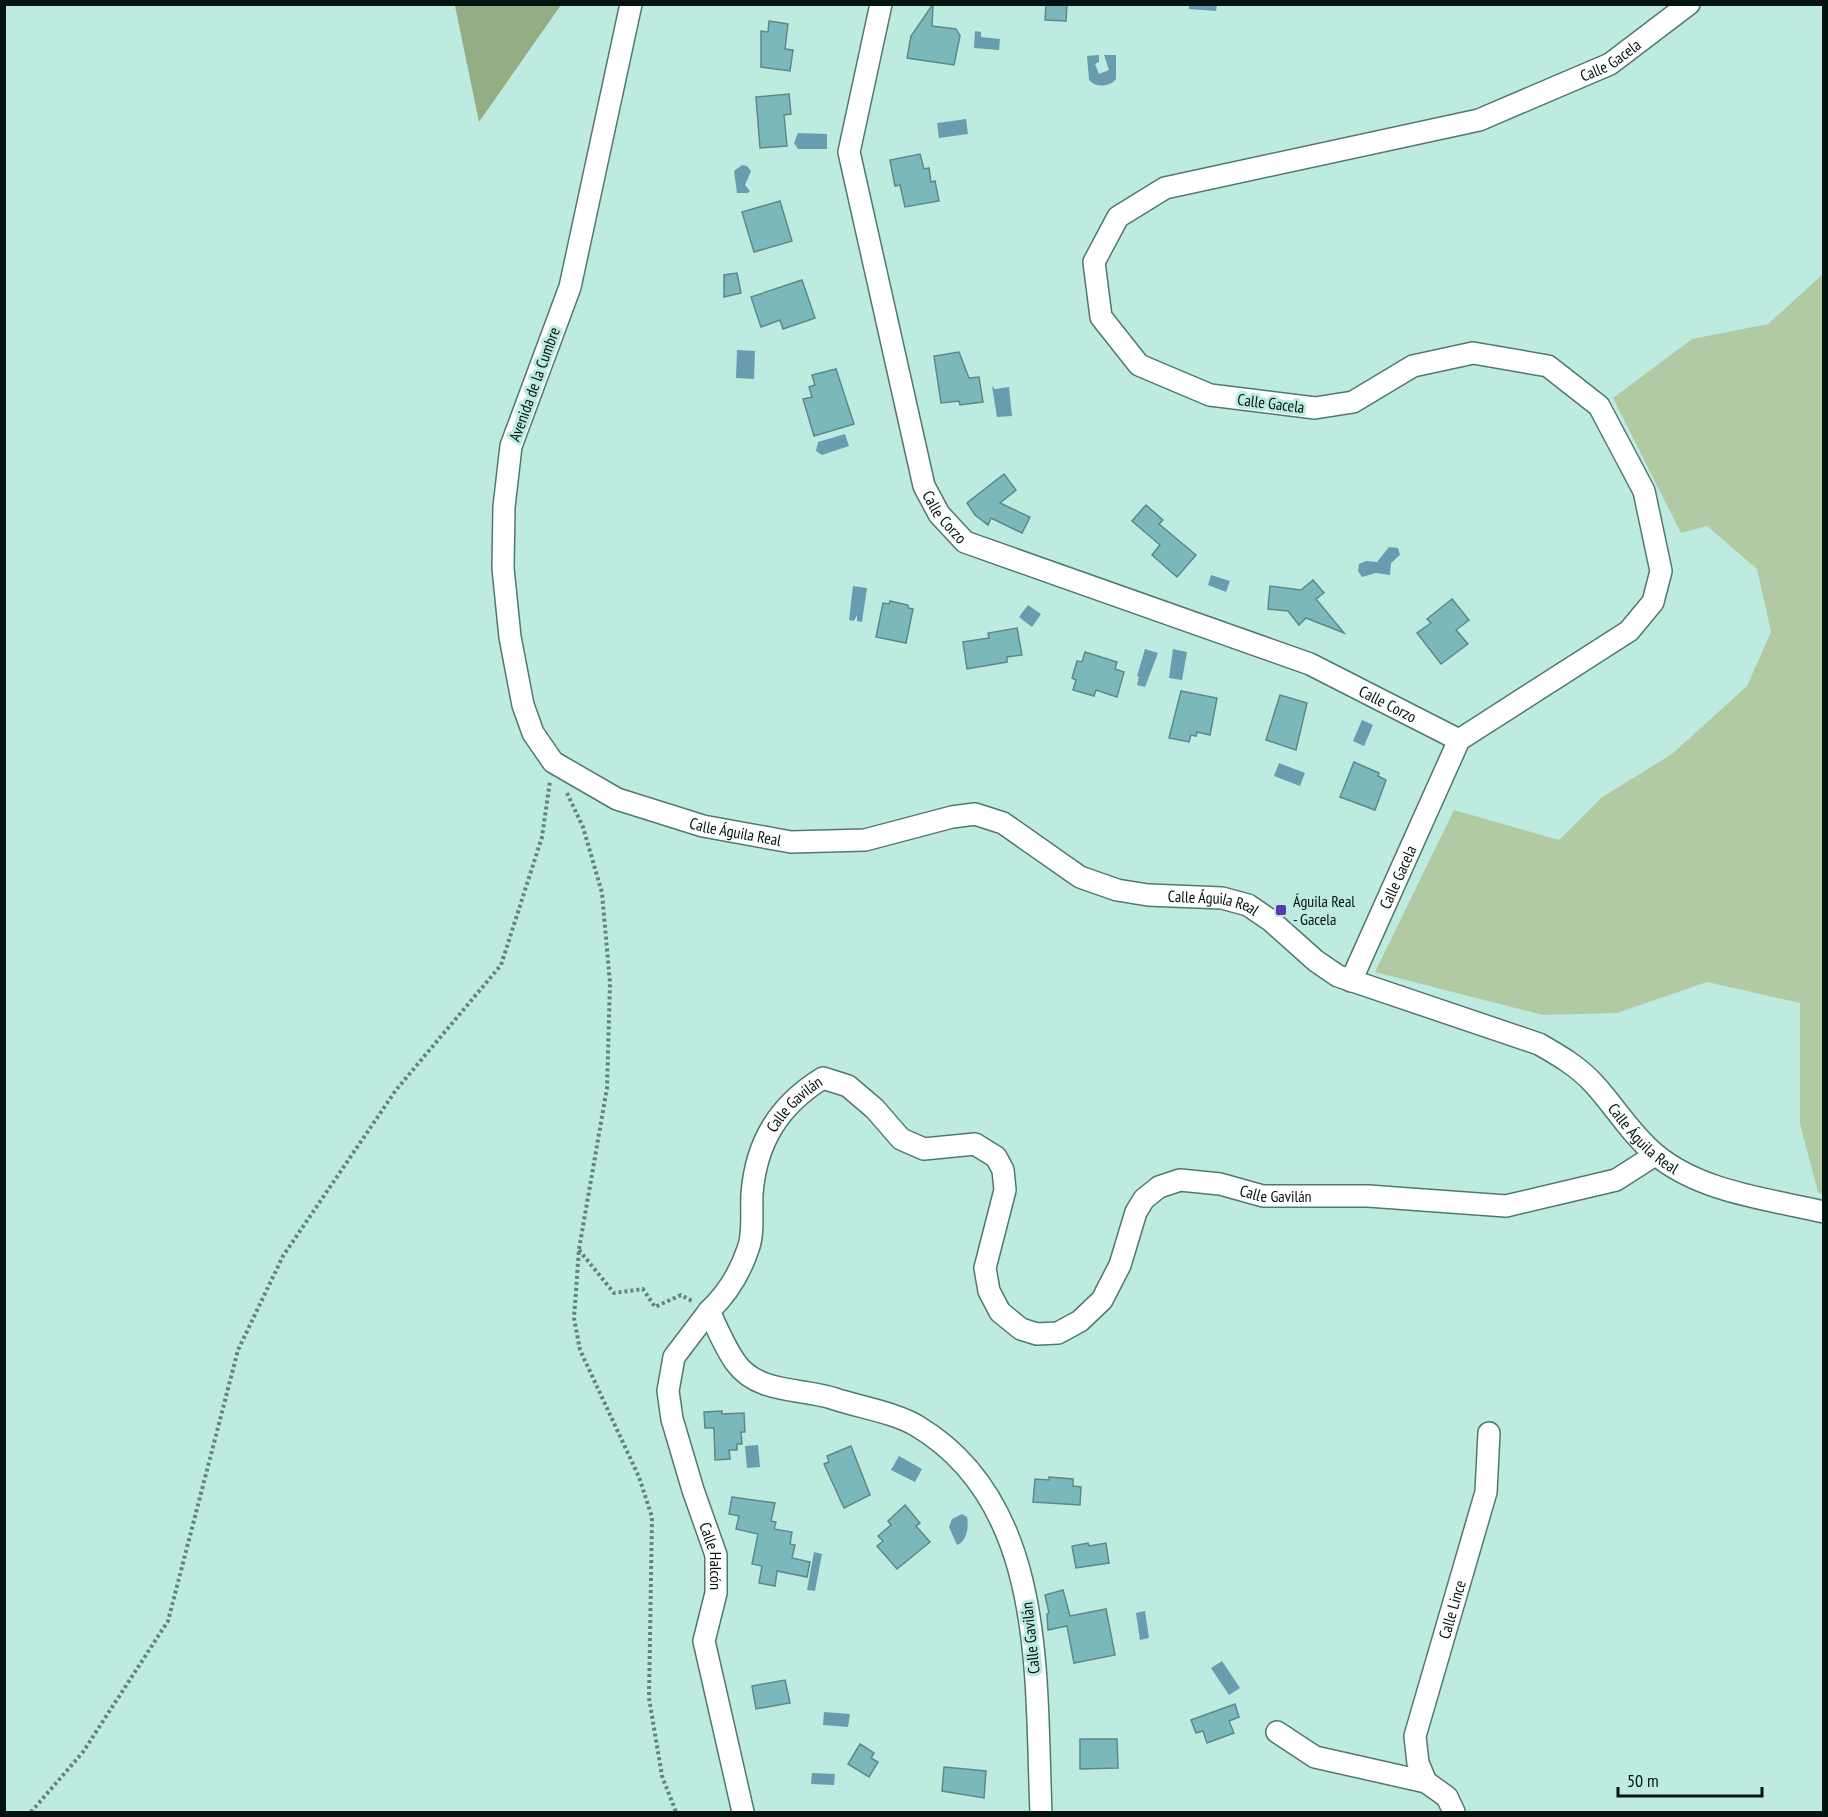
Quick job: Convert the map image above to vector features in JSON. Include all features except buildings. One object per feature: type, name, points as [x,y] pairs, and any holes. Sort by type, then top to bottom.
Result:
[{"type":"street","name":"Avenida de la Cumbre","points":[[553,762],[533,734],[523,705],[510,637],[503,568],[504,507],[511,446],[570,287],[631,4]]},
{"type":"street","name":"Calle Corzo","points":[[881,4],[849,152],[924,486],[939,514],[965,542],[1310,664],[1459,740]]},
{"type":"street","name":"Calle Gacela","points":[[1351,981],[1459,740],[1629,631],[1653,602],[1661,572],[1644,491],[1599,406],[1548,366],[1473,353],[1413,366],[1353,402],[1315,408],[1210,395],[1139,365],[1101,317],[1094,262],[1118,217],[1166,188],[1479,120],[1610,64],[1689,4]]},
{"type":"street","name":"Calle Águila Real","points":[[553,762],[617,799],[703,826],[791,842],[865,840],[952,817],[975,814],[1003,823],[1080,877],[1117,890],[1148,895],[1222,898],[1248,905],[1270,920],[1316,961],[1338,976],[1384,989],[1539,1044],[1581,1071],[1655,1155],[1686,1173],[1720,1187],[1824,1212]]},
{"type":"street","name":"Calle Gavilán","points":[[1041,1812],[1029,1606],[1013,1546],[987,1495],[952,1450],[915,1425],[824,1395],[766,1385],[747,1376],[735,1363],[709,1311],[726,1294],[749,1248],[753,1180],[772,1123],[799,1093],[823,1078],[848,1086],[875,1109],[901,1138],[924,1149],[975,1144],[996,1157],[1003,1170],[1005,1190],[985,1268],[989,1291],[1000,1312],[1021,1329],[1037,1334],[1058,1334],[1080,1321],[1102,1300],[1120,1265],[1136,1212],[1144,1199],[1159,1187],[1180,1180],[1220,1184],[1263,1196],[1368,1196],[1506,1206],[1616,1180],[1655,1155]]},
{"type":"street","name":"Calle Halcón","points":[[709,1311],[674,1357],[668,1391],[672,1419],[716,1555],[716,1593],[704,1641],[743,1812]]},
{"type":"street","name":"Calle Lince","points":[[1426,1782],[1418,1763],[1415,1736],[1486,1492],[1489,1433]]},
{"type":"street","points":[[1277,1732],[1315,1757],[1426,1782],[1446,1797],[1454,1812]]},
{"type":"path","points":[[553,762],[583,827],[602,893],[610,983],[607,1088],[579,1249],[574,1317],[580,1350],[639,1478],[652,1517],[649,1698],[662,1776],[676,1812]]},
{"type":"path","points":[[31,1812],[83,1752],[168,1621],[238,1350],[283,1256],[396,1090],[501,965],[542,837],[553,762]]},
{"type":"path","points":[[579,1249],[614,1293],[643,1289],[655,1307],[681,1295],[709,1311]]},
{"type":"green space","points":[[561,5],[479,122],[455,6]]},
{"type":"green space","points":[[1823,274],[1823,1195],[1818,1192],[1800,1124],[1800,1003],[1707,982],[1617,1013],[1543,1015],[1375,972],[1454,810],[1559,840],[1601,798],[1672,754],[1747,686],[1771,632],[1757,569],[1707,526],[1681,533],[1613,398],[1692,339],[1768,324]]},
{"type":"water","points":[[1189,5],[1217,5],[1216,11],[1189,9]]},
{"type":"water","points":[[975,31],[981,32],[981,37],[1000,39],[999,50],[974,48]]},
{"type":"water","points":[[1099,55],[1099,62],[1095,64],[1099,74],[1109,70],[1104,55],[1116,55],[1116,79],[1107,85],[1095,84],[1089,80],[1087,56]]},
{"type":"water","points":[[966,119],[968,134],[939,138],[937,123]]},
{"type":"water","points":[[798,133],[827,134],[827,149],[798,149],[794,143]]},
{"type":"water","points":[[742,165],[747,166],[751,171],[745,185],[750,191],[748,193],[737,193],[734,171]]},
{"type":"water","points":[[737,350],[755,351],[754,379],[736,378]]},
{"type":"water","points":[[992,386],[995,389],[1009,387],[1012,416],[997,417]]},
{"type":"water","points":[[845,434],[849,446],[822,455],[816,451],[818,442]]},
{"type":"water","points":[[1389,547],[1398,548],[1400,555],[1391,563],[1390,575],[1376,573],[1362,577],[1358,571],[1359,564],[1366,561],[1377,562]]},
{"type":"water","points":[[1211,575],[1230,581],[1226,592],[1208,585]]},
{"type":"water","points":[[853,586],[867,588],[862,622],[857,621],[857,615],[854,621],[849,620]]},
{"type":"water","points":[[1028,605],[1041,614],[1032,627],[1019,617]]},
{"type":"water","points":[[1145,649],[1158,653],[1145,687],[1137,685],[1139,677],[1137,676]]},
{"type":"water","points":[[1173,649],[1187,652],[1182,680],[1169,678]]},
{"type":"water","points":[[1362,720],[1373,725],[1364,746],[1353,741]]},
{"type":"water","points":[[1279,763],[1305,773],[1300,786],[1274,776]]},
{"type":"water","points":[[758,1445],[760,1467],[747,1468],[745,1446]]},
{"type":"water","points":[[899,1456],[922,1469],[915,1482],[891,1470]]},
{"type":"water","points":[[962,1514],[967,1517],[968,1525],[965,1537],[957,1545],[949,1527],[952,1519]]},
{"type":"water","points":[[814,1552],[822,1554],[815,1591],[807,1590]]},
{"type":"water","points":[[1145,1611],[1149,1638],[1140,1640],[1136,1613]]},
{"type":"water","points":[[1222,1661],[1240,1688],[1229,1695],[1211,1668]]},
{"type":"water","points":[[824,1712],[850,1714],[848,1727],[823,1725]]},
{"type":"water","points":[[812,1773],[835,1774],[834,1785],[811,1784]]},
{"type":"place","name":"Águila Real - Gacela","points":[[1281,910]]}]
